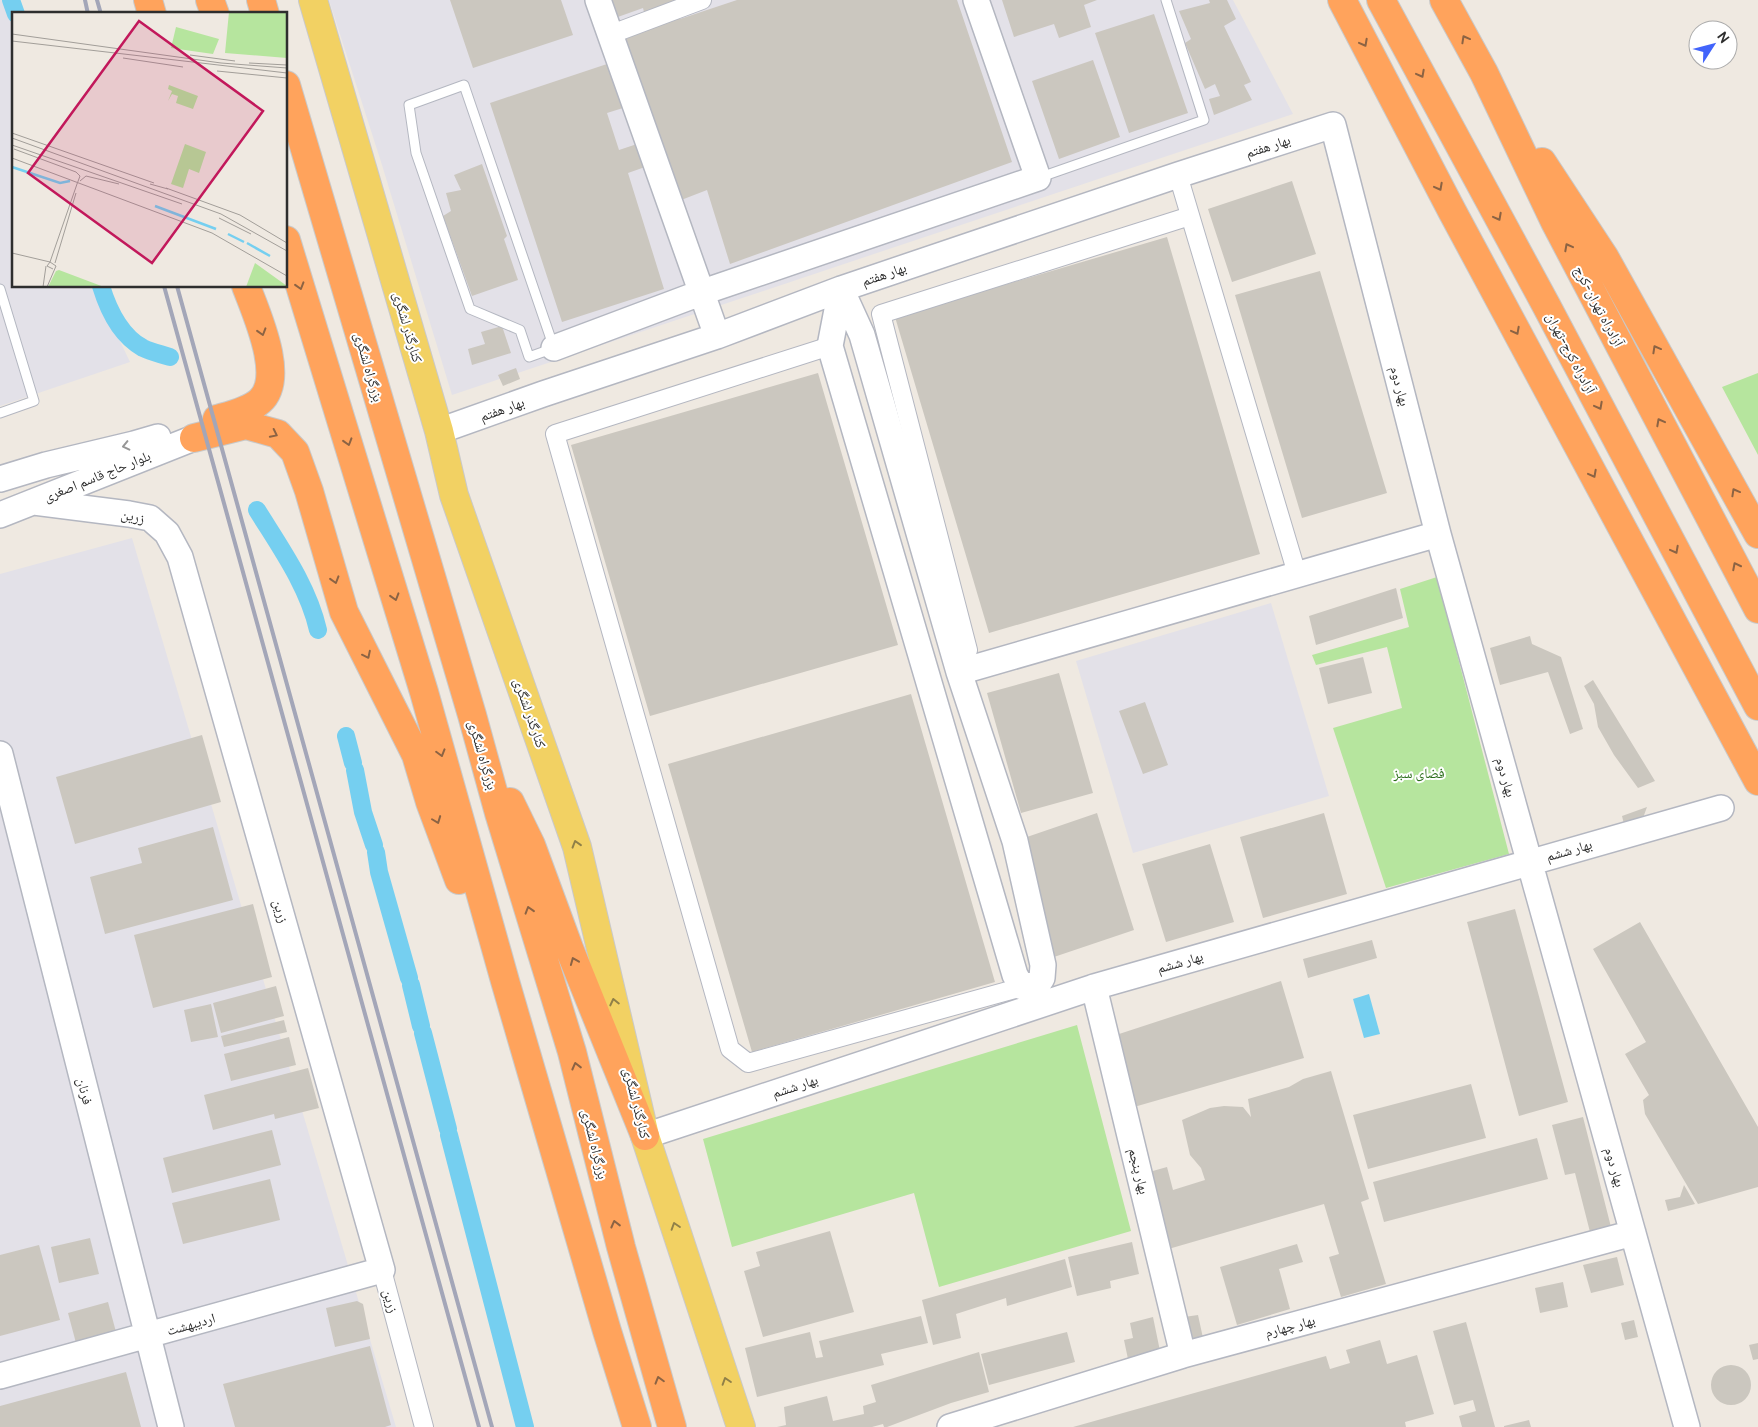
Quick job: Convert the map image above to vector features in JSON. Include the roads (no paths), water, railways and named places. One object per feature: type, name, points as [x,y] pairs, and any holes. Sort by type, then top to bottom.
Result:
[{"type":"highway","points":[[210,0],[214,12]]},
{"type":"highway","points":[[1342,0],[1452,211],[1758,782]]},
{"type":"highway","name":"آزادراه کرج-تهران","points":[[1381,0],[1551,314],[1758,706]]},
{"type":"highway","name":"آزادراه تهران-کرج","points":[[1444,0],[1484,73],[1554,222],[1758,609]]},
{"type":"highway","points":[[1484,73],[1605,258],[1758,534]]},
{"type":"highway","name":"بزرگراه لشگری","points":[[288,93],[472,715],[499,813],[572,1052],[621,1247],[672,1427]]},
{"type":"highway","points":[[288,247],[424,692],[505,981],[607,1331],[637,1427]]},
{"type":"highway","points":[[192,432],[243,411],[261,400],[271,381],[270,357],[247,288]]},
{"type":"highway","points":[[192,432],[246,425],[278,434],[295,452],[344,612],[416,755],[430,802],[473,918],[505,981]]},
{"type":"highway","points":[[472,715],[508,799],[531,845],[569,948],[645,1136]]},
{"type":"main road","name":"کنارگذر لشگری","points":[[313,0],[439,431],[454,494],[577,847],[645,1136],[741,1427]]},
{"type":"street","points":[[598,0],[717,336]]},
{"type":"street","points":[[609,35],[702,0]]},
{"type":"street","points":[[554,348],[703,292],[1038,178],[976,0]]},
{"type":"street","name":"بهار هفتم","points":[[439,431],[717,336],[841,289],[1178,175],[1333,125]]},
{"type":"street","name":"بهار دوم","points":[[1333,125],[1438,534],[1687,1427]]},
{"type":"street","points":[[1178,175],[1297,574]]},
{"type":"street","points":[[959,672],[968,650],[881,314],[1190,216]]},
{"type":"street","points":[[841,289],[830,346],[1015,975],[1022,987]]},
{"type":"street","points":[[830,346],[555,434],[730,1048],[748,1063],[1038,984],[1042,978],[1043,965],[1015,841],[959,672],[862,335],[841,289]]},
{"type":"street","name":"بلوار حاج قاسم اصغری","points":[[0,480],[46,465],[192,432]]},
{"type":"street","name":"بلوار حاج قاسم اصغری","points":[[0,515],[34,502],[192,432]]},
{"type":"street","name":"زرین","points":[[34,502],[150,518],[167,533],[180,556],[382,1270],[424,1427]]},
{"type":"street","points":[[959,672],[1438,534]]},
{"type":"street","name":"فرنان","points":[[0,754],[171,1427]]},
{"type":"street","name":"بهار ششم","points":[[645,1136],[1094,987],[1721,808]]},
{"type":"street","name":"بهار پنجم","points":[[1094,987],[1184,1355]]},
{"type":"street","name":"بهار چهارم","points":[[950,1427],[1184,1355],[1633,1232]]},
{"type":"street","name":"اردیبهشت","points":[[0,1376],[382,1270]]},
{"type":"lane","points":[[1038,178],[1204,120],[1166,0]]},
{"type":"lane","points":[[464,85],[554,348],[529,357],[520,330],[470,310],[416,153],[409,105],[464,85]]},
{"type":"lane","points":[[0,289],[34,401],[0,413]]},
{"type":"water","points":[[1369,994],[1380,1034],[1364,1038],[1353,999]]},
{"type":"waterway","points":[[11,0],[15,12]]},
{"type":"waterway","points":[[102,288],[116,321],[128,336],[143,348],[170,357]]},
{"type":"waterway","points":[[257,510],[300,582],[318,630]]},
{"type":"waterway","points":[[346,736],[353,763]]},
{"type":"waterway","points":[[355,770],[363,812],[374,845]]},
{"type":"waterway","points":[[376,852],[379,872],[409,978]]},
{"type":"waterway","points":[[411,985],[421,1026]]},
{"type":"waterway","points":[[423,1033],[448,1129]]},
{"type":"waterway","points":[[449,1135],[525,1427]]},
{"type":"railway","points":[[85,0],[88,12]]},
{"type":"railway","points":[[97,0],[100,12]]},
{"type":"railway","points":[[165,288],[479,1427]]},
{"type":"railway","points":[[178,288],[492,1427]]},
{"type":"park label","name":"فضای سبز","points":[[1419,773]]}]
